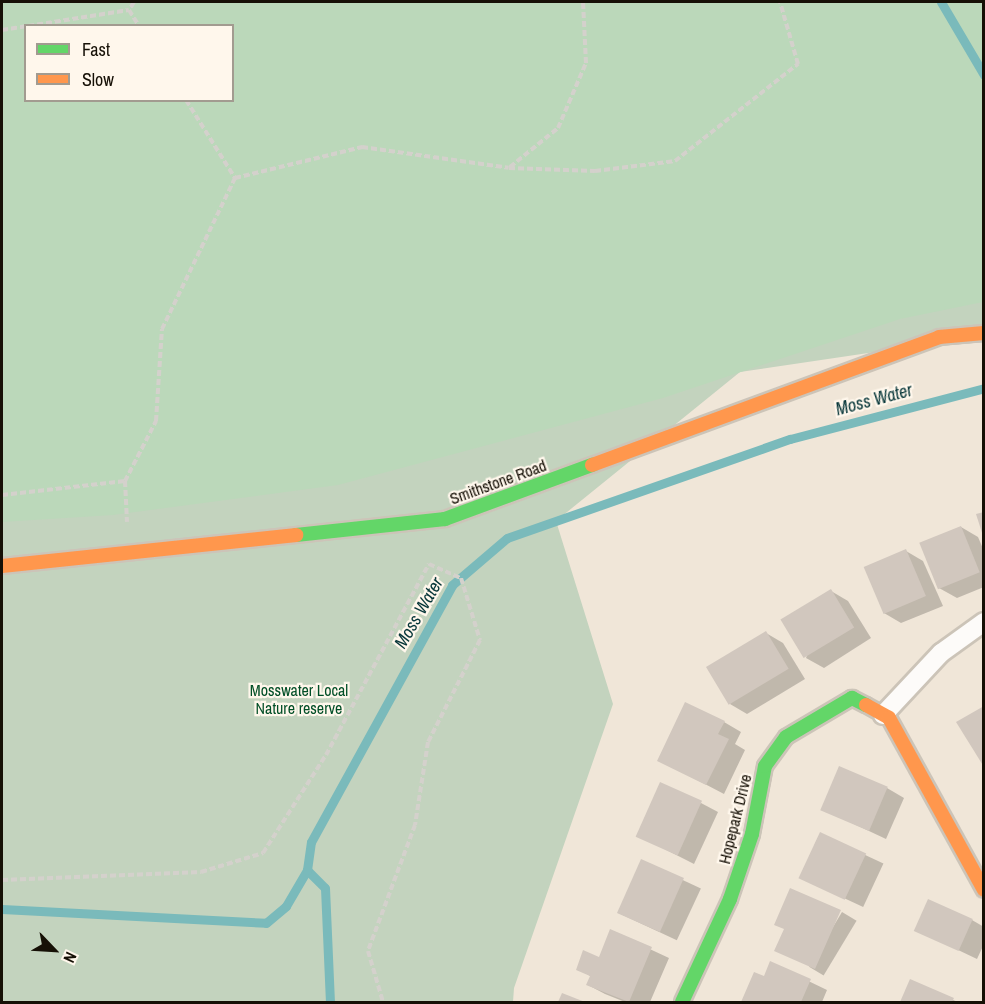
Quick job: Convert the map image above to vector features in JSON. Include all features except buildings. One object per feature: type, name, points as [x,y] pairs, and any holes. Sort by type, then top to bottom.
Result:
[{"type":"street","name":"Smithstone Road","points":[[2,566],[128,550],[445,519],[939,337],[984,333]]},
{"type":"street","name":"Hopepark Drive","points":[[682,1002],[730,899],[752,834],[765,766],[786,736],[852,698],[889,718],[984,890]]},
{"type":"lane","points":[[883,715],[941,652],[984,622]]},
{"type":"path","points":[[40,24],[129,10],[134,2]]},
{"type":"path","points":[[509,168],[558,128],[586,63],[583,2]]},
{"type":"path","points":[[235,178],[362,147],[509,168],[595,171],[675,161],[798,64],[780,2]]},
{"type":"path","points":[[129,10],[138,24]]},
{"type":"path","points":[[2,30],[24,26]]},
{"type":"path","points":[[187,102],[235,178]]},
{"type":"path","points":[[128,550],[125,481],[156,421],[162,329],[235,178]]},
{"type":"path","points":[[2,495],[125,481]]},
{"type":"path","points":[[2,880],[201,872],[263,853],[326,755],[429,564],[460,578],[480,640],[428,741],[415,825],[368,951],[383,1002]]},
{"type":"green space","name":"Mosswater Local Nature reserve","points":[[2,2],[983,2],[983,336],[740,372],[556,521],[613,704],[514,988],[513,1002],[2,1002]]},
{"type":"green space","points":[[2,2],[983,2],[983,302],[900,319],[663,398],[338,485],[113,515],[2,522]]},
{"type":"waterway","points":[[941,2],[984,75]]},
{"type":"waterway","name":"Moss Water","points":[[2,909],[266,923],[286,906],[307,870],[311,842],[452,585],[507,538],[790,439],[984,388]]},
{"type":"waterway","points":[[307,870],[325,888],[330,1002]]},
{"type":"traffic: fast","points":[[296,535],[445,519],[592,465]]},
{"type":"traffic: fast","points":[[682,1002],[730,899],[752,834],[765,766],[786,737],[852,698],[866,705]]},
{"type":"traffic: slow","points":[[592,465],[939,337],[984,333]]},
{"type":"traffic: slow","points":[[2,566],[296,535]]},
{"type":"traffic: slow","points":[[866,705],[889,718],[984,890]]}]
